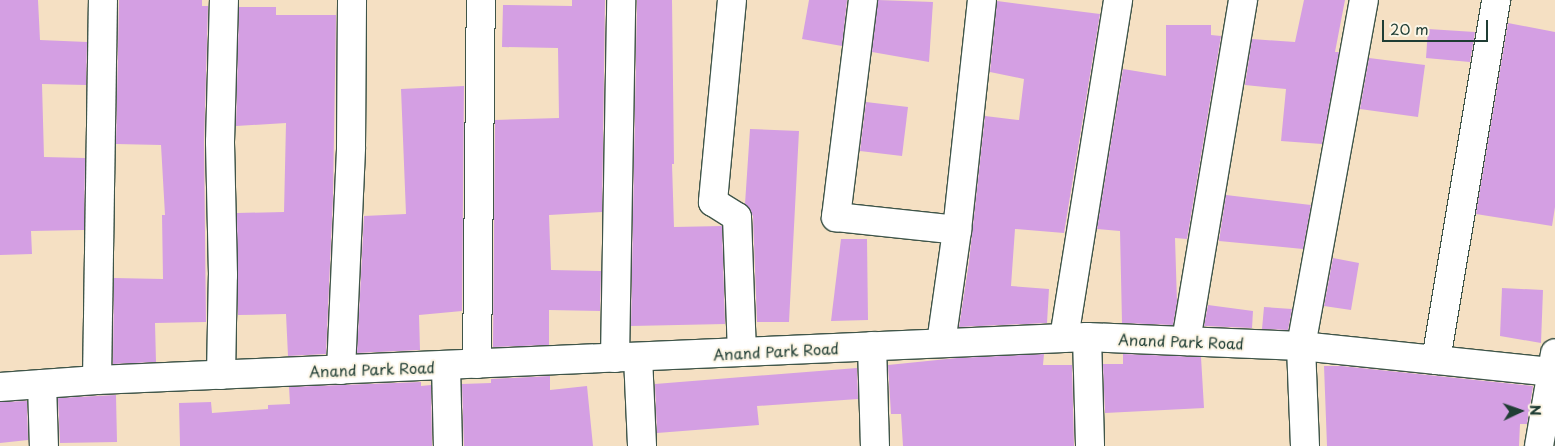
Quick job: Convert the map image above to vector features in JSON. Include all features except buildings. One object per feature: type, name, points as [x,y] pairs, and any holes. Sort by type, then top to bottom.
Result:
[{"type":"street","points":[[97,380],[103,0]]},
{"type":"street","points":[[221,375],[220,142],[224,0]]},
{"type":"street","points":[[341,370],[351,148],[352,0]]},
{"type":"street","points":[[477,364],[481,0]]},
{"type":"street","points":[[621,0],[627,357],[642,446]]},
{"type":"street","points":[[732,0],[713,202],[737,217],[742,352]]},
{"type":"street","points":[[863,0],[836,216],[957,230]]},
{"type":"street","points":[[941,343],[957,230],[982,0]]},
{"type":"street","points":[[1090,446],[1076,338],[1118,0]]},
{"type":"street","points":[[1186,341],[1243,0]]},
{"type":"street","points":[[1305,446],[1301,346],[1364,0]]},
{"type":"street","points":[[1436,360],[1496,0]]},
{"type":"street","name":"Anand Park Road","points":[[0,388],[97,380],[1076,338],[1301,346],[1436,360],[1553,362]]},
{"type":"street","points":[[872,346],[875,446]]},
{"type":"street","points":[[1539,446],[1553,362]]},
{"type":"street","points":[[446,366],[448,446]]},
{"type":"street","points":[[42,384],[44,446]]}]
